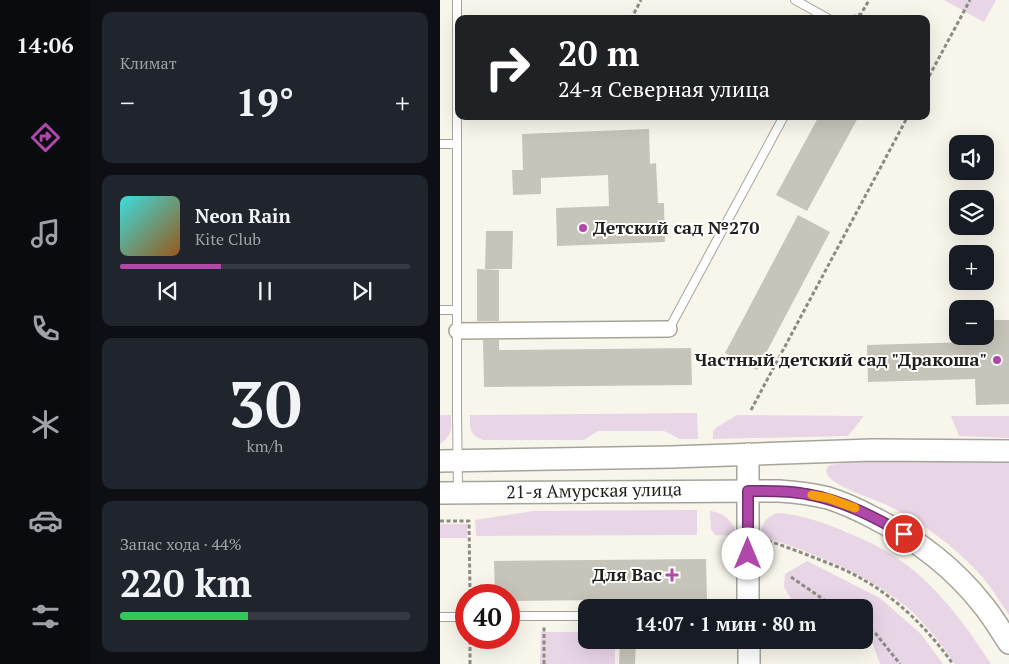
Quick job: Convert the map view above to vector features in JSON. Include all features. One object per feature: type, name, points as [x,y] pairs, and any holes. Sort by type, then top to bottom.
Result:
[{"type":"main road","name":"21-я Амурская улица","points":[[449,461],[881,450],[1009,451]]},
{"type":"main road","points":[[748,454],[748,599]]},
{"type":"main road","name":"21-я Амурская улица","points":[[449,493],[779,490],[828,498],[889,525],[918,544],[967,586],[984,606],[1009,644]]},
{"type":"main road","points":[[749,649],[749,664]]},
{"type":"street","points":[[457,332],[669,329]]},
{"type":"lane","points":[[457,0],[457,15]]},
{"type":"lane","points":[[794,0],[822,15]]},
{"type":"lane","points":[[449,493],[449,461],[457,332],[457,120]]},
{"type":"lane","points":[[669,329],[782,120]]},
{"type":"lane","points":[[440,144],[457,144]]},
{"type":"lane","points":[[440,310],[457,310]]},
{"type":"lane","points":[[520,616],[578,616]]},
{"type":"lane","points":[[440,617],[455,617]]},
{"type":"path","points":[[633,15],[640,0]]},
{"type":"path","points":[[858,15],[861,14],[869,0]]},
{"type":"path","points":[[930,75],[970,0]]},
{"type":"path","points":[[751,410],[906,120]]},
{"type":"path","points":[[440,521],[469,521],[470,584]]},
{"type":"path","points":[[748,540],[766,541],[790,548],[847,571],[882,591],[912,616],[938,643],[953,664]]},
{"type":"path","points":[[791,577],[823,599]]},
{"type":"path","points":[[544,616],[544,664]]},
{"type":"path","points":[[873,632],[900,664]]},
{"type":"path","points":[[470,649],[470,664]]},
{"type":"shaded area","points":[[944,0],[996,0],[984,22]]},
{"type":"shaded area","points":[[697,413],[698,439],[680,439],[664,431],[598,431],[584,440],[483,440],[475,436],[470,424],[470,415]]},
{"type":"shaded area","points":[[440,415],[451,415],[451,424],[449,435],[440,444]]},
{"type":"shaded area","points":[[737,415],[864,416],[848,436],[713,439],[713,431],[717,427]]},
{"type":"shaded area","points":[[951,416],[1009,416],[1009,438],[959,436]]},
{"type":"shaded area","points":[[855,461],[1009,463],[1009,615],[977,571],[937,535],[891,507],[838,484],[827,474],[826,471],[830,465]]},
{"type":"shaded area","points":[[697,510],[697,535],[476,536],[475,520],[533,511]]},
{"type":"shaded area","points":[[710,511],[728,519],[734,526],[737,536],[715,535],[711,529]]},
{"type":"shaded area","points":[[778,513],[805,518],[831,526],[875,545],[897,558],[913,570],[942,598],[968,630],[991,664],[955,664],[921,621],[908,608],[885,591],[847,569],[820,557],[783,543],[759,537],[765,522]]},
{"type":"shaded area","points":[[440,524],[467,524],[467,538],[440,538]]},
{"type":"shaded area","points":[[807,561],[880,598],[921,634],[943,664],[880,664],[873,644],[873,599],[791,599],[784,587],[785,574]]},
{"type":"shaded area","points":[[541,632],[578,632],[578,649],[615,649],[615,664],[540,664]]},
{"type":"building","points":[[817,120],[857,120],[807,211],[776,195]]},
{"type":"building","points":[[649,129],[650,164],[656,163],[658,203],[664,203],[665,242],[557,246],[556,208],[609,206],[608,175],[541,178],[541,194],[513,195],[512,170],[523,170],[522,134]]},
{"type":"building","points":[[798,215],[830,232],[757,370],[725,353]]},
{"type":"building","points":[[486,231],[513,231],[512,269],[485,269]]},
{"type":"building","points":[[477,269],[499,270],[499,321],[477,321]]},
{"type":"building","points":[[994,320],[1009,320],[1009,404],[976,405],[975,379],[868,382],[867,345],[949,343],[949,345],[994,345]]},
{"type":"building","points":[[483,340],[499,340],[499,350],[691,348],[692,385],[484,387]]},
{"type":"building","points":[[706,559],[707,599],[520,601],[520,584],[495,584],[494,561]]},
{"type":"building","points":[[620,649],[636,649],[635,664],[619,664]]},
{"type":"slow traffic","points":[[812,495],[828,498],[855,508]]},
{"type":"place","name":"Детский сад №270","points":[[583,228]]},
{"type":"place","name":"Частный детский сад \"Дракоша\"","points":[[997,360]]},
{"type":"place","name":"Для Вас","points":[[672,575]]},
{"type":"route","points":[[748,554],[748,491],[779,490],[828,498],[854,508],[904,534]]}]
